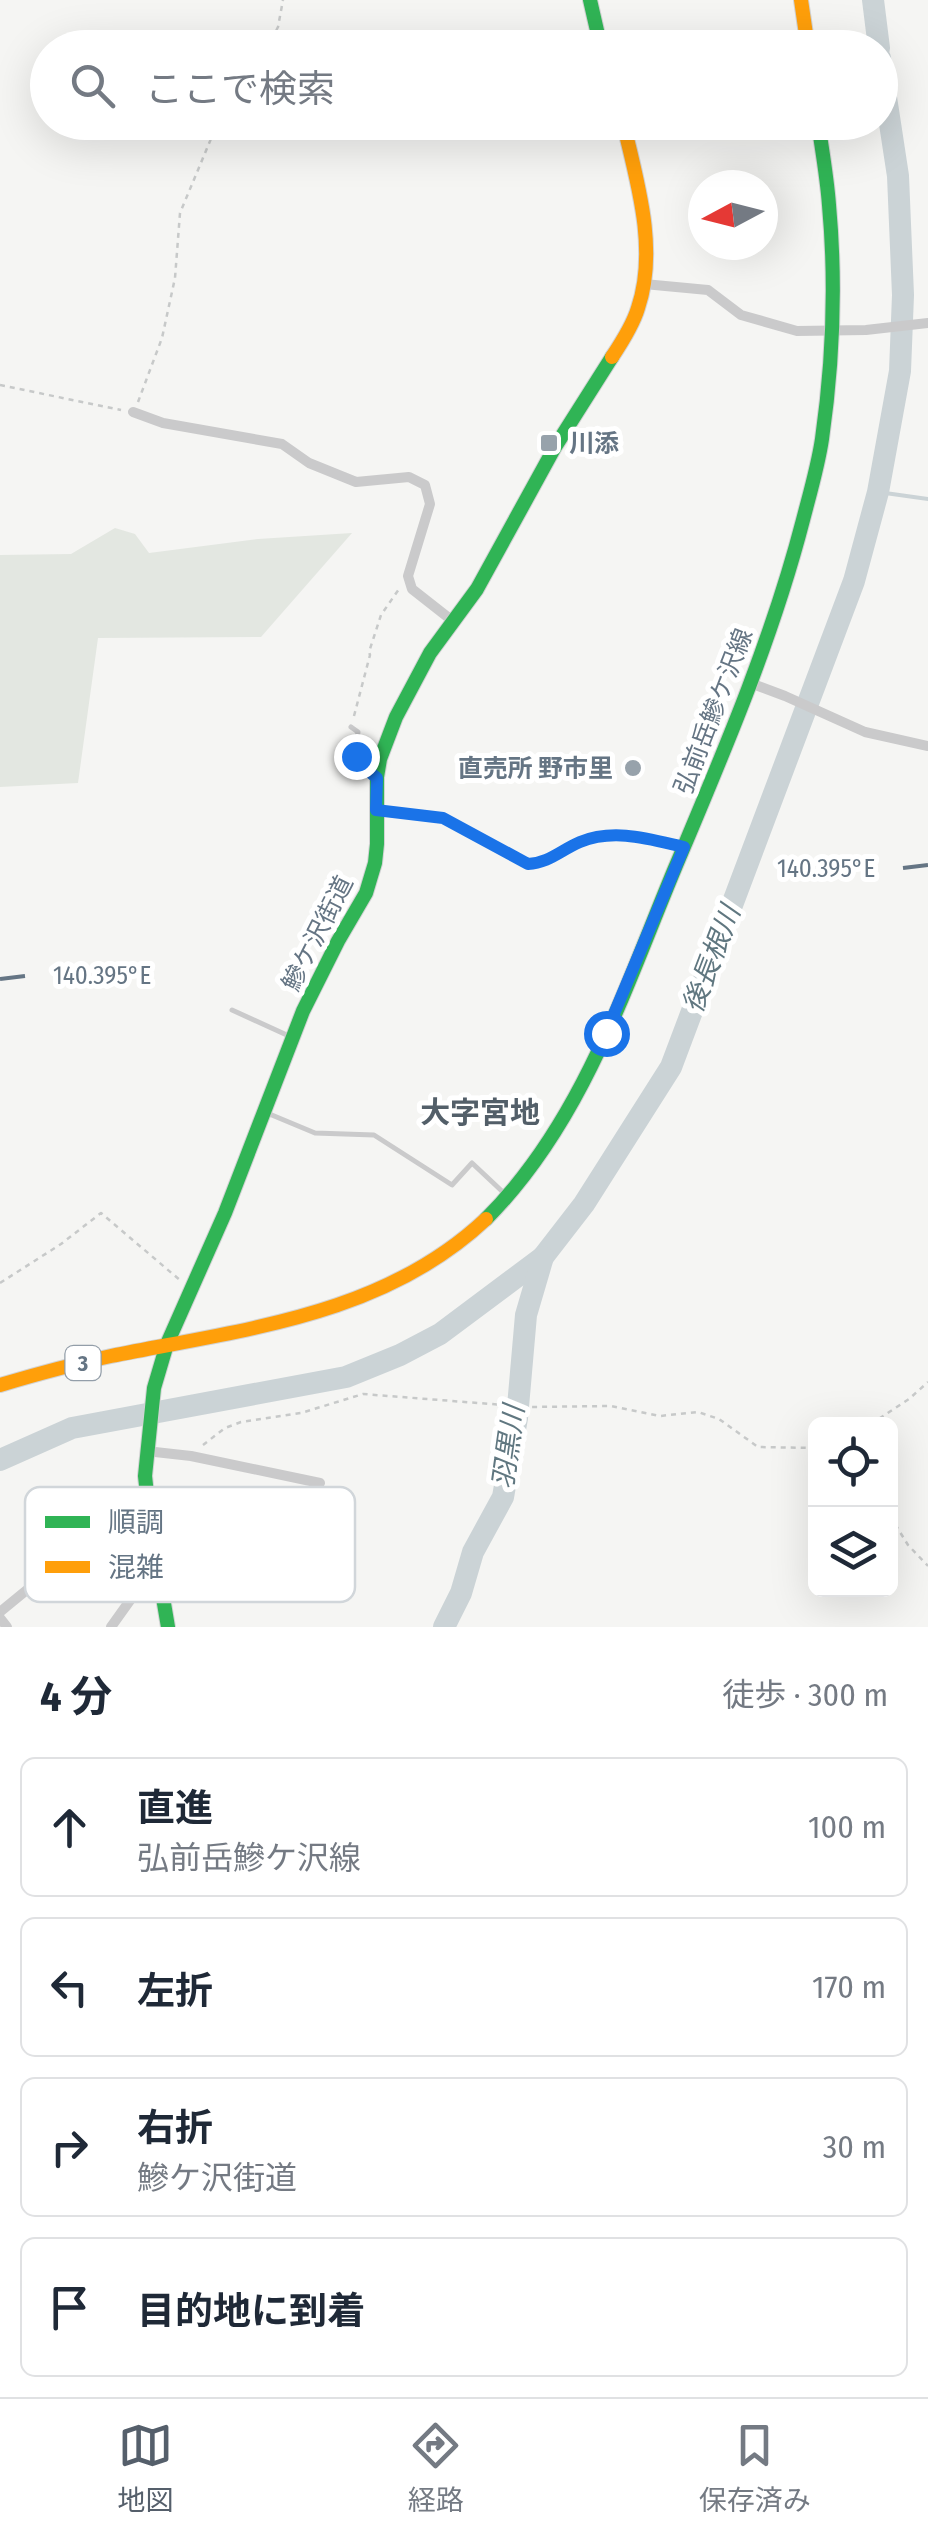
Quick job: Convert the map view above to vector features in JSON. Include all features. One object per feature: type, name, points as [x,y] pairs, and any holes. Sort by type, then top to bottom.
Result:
[{"type":"main road","points":[[590,0],[597,30]]},
{"type":"main road","points":[[802,0],[806,30]]},
{"type":"main road","name":"鰺ケ沢街道","points":[[147,1487],[146,1444],[154,1388],[166,1344],[225,1213],[292,1037],[318,979],[366,894],[375,862],[380,760],[396,717],[430,653],[477,589],[638,310],[647,255],[628,140]]},
{"type":"main road","name":"弘前岳鰺ケ沢線","points":[[166,1344],[243,1332],[339,1307],[447,1252],[508,1196],[542,1153],[591,1067],[750,683],[793,562],[822,439],[832,331],[830,216],[820,140]]},
{"type":"main road","name":"3","points":[[0,1385],[166,1344]]},
{"type":"main road","name":"鰺ケ沢街道","points":[[164,1602],[168,1627]]},
{"type":"street","points":[[644,284],[708,290],[741,315],[797,331],[928,324]]},
{"type":"street","points":[[133,412],[162,422],[282,444],[309,463],[356,482],[408,477],[425,484],[430,504],[408,576],[412,589],[454,622]]},
{"type":"street","points":[[750,683],[866,732],[928,746]]},
{"type":"street","points":[[146,1444],[320,1483]]},
{"type":"street","points":[[7,1627],[0,1615],[25,1594]]},
{"type":"street","points":[[111,1627],[129,1602]]},
{"type":"lane","points":[[351,727],[358,732],[360,764],[377,778]]},
{"type":"lane","points":[[232,1010],[292,1037]]},
{"type":"lane","points":[[264,1112],[315,1133],[374,1135],[452,1185],[472,1163],[508,1196]]},
{"type":"path","points":[[277,30],[283,0]]},
{"type":"path","points":[[0,385],[133,412],[162,338],[175,278],[180,213],[210,140]]},
{"type":"path","points":[[351,727],[381,615],[408,576]]},
{"type":"path","points":[[376,810],[443,818],[528,864],[542,863],[582,842],[607,836],[632,835],[684,847]]},
{"type":"path","points":[[0,1283],[101,1213],[190,1289]]},
{"type":"path","points":[[882,1417],[928,1382]]},
{"type":"path","points":[[192,1456],[210,1438],[241,1422],[301,1413],[363,1394],[529,1408],[610,1406],[660,1416],[698,1412],[719,1419],[758,1446],[808,1448]]},
{"type":"path","points":[[898,1529],[928,1566]]},
{"type":"shaded area","points":[[115,528],[135,534],[149,553],[258,539],[352,533],[261,637],[98,638],[78,783],[0,787],[0,555],[71,554]]},
{"type":"waterway","name":"後長根川","points":[[873,0],[877,30]]},
{"type":"waterway","name":"後長根川","points":[[0,1460],[72,1428],[346,1377],[400,1355],[440,1334],[543,1257],[584,1204],[671,1067],[854,581],[878,492],[900,371],[903,295],[898,176],[893,140]]},
{"type":"waterway","points":[[878,492],[928,499]]},
{"type":"waterway","name":"羽黒川","points":[[444,1627],[461,1593],[473,1552],[503,1497],[517,1418],[526,1315],[543,1257]]},
{"type":"traffic: fast","points":[[590,0],[597,30]]},
{"type":"traffic: fast","points":[[486,1219],[549,1141],[597,1053],[728,739],[791,565],[820,449],[831,351],[831,234],[821,140]]},
{"type":"traffic: fast","points":[[146,1487],[154,1388],[167,1344],[225,1213],[303,1011],[366,893],[377,844],[380,759],[396,717],[430,653],[477,589],[555,447],[612,357]]},
{"type":"traffic: fast","points":[[164,1602],[168,1627]]},
{"type":"traffic: slow","points":[[801,0],[805,30]]},
{"type":"traffic: slow","points":[[612,357],[636,314],[646,262],[643,215],[627,140]]},
{"type":"traffic: slow","points":[[0,1385],[97,1359],[261,1326],[357,1298],[403,1278],[446,1252],[486,1219]]},
{"type":"place","name":"川添","points":[[549,443]]},
{"type":"place","name":"直売所 野市里","points":[[633,768]]},
{"type":"district","name":"大字宮地","points":[[480,1113]]},
{"type":"route","points":[[356,756],[377,778],[376,810],[443,818],[528,864],[542,863],[582,842],[607,836],[632,835],[684,847],[606,1033]]}]
